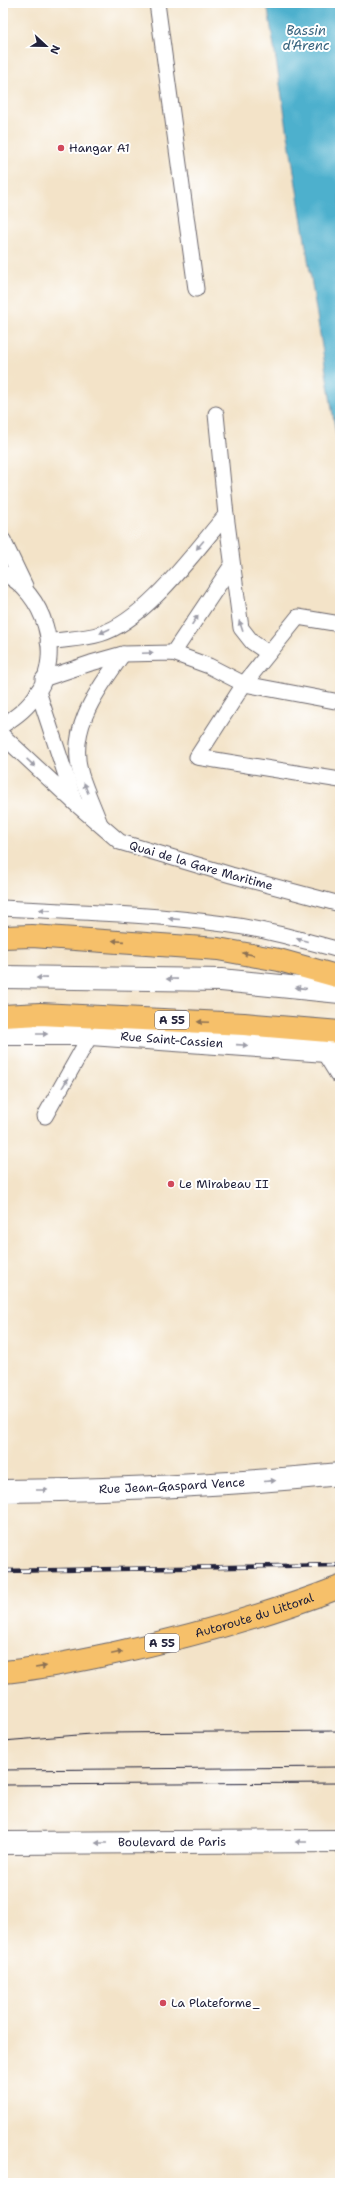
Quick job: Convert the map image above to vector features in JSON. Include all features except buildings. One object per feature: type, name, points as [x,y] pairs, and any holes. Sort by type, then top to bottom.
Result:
[{"type":"highway","points":[[3,937],[32,936],[210,948],[279,960],[340,977]]},
{"type":"highway","name":"A 55","points":[[3,1016],[40,1014],[228,1023],[340,1032]]},
{"type":"highway","name":"Autoroute du Littoral","points":[[3,1672],[79,1660],[178,1640],[244,1621],[340,1587]]},
{"type":"street","points":[[3,977],[222,980],[340,992]]},
{"type":"street","name":"Rue Saint-Cassien","points":[[3,1034],[91,1034],[333,1052]]},
{"type":"street","points":[[333,1052],[340,1072]]},
{"type":"street","name":"Rue Jean-Gaspard Vence","points":[[3,1491],[175,1487],[340,1474]]},
{"type":"street","name":"Boulevard de Paris","points":[[3,1843],[340,1841]]},
{"type":"lane","points":[[157,3],[196,289]]},
{"type":"lane","points":[[216,414],[226,516],[240,628],[252,642],[268,653]]},
{"type":"lane","points":[[48,642],[101,634],[132,617],[177,573],[226,516]]},
{"type":"lane","points":[[3,540],[30,595],[39,609],[48,642],[49,655],[41,685],[20,714],[3,725]]},
{"type":"lane","points":[[173,652],[232,565]]},
{"type":"lane","points":[[3,573],[12,577],[30,595]]},
{"type":"lane","points":[[340,624],[298,617],[244,684],[197,757],[340,780]]},
{"type":"lane","points":[[41,685],[91,663],[123,654],[173,652],[209,666],[244,684],[340,702]]},
{"type":"lane","points":[[100,825],[81,773],[77,740],[85,712],[123,654]]},
{"type":"lane","points":[[41,685],[75,803]]},
{"type":"lane","name":"Quai de la Gare Maritime","points":[[3,736],[75,803],[120,842],[231,876],[340,904]]},
{"type":"lane","points":[[3,908],[119,914],[226,924],[298,939],[340,950]]},
{"type":"lane","points":[[45,1116],[91,1034]]},
{"type":"water","name":"Bassin d'Arenc","points":[[267,3],[340,3],[340,459]]},
{"type":"tram line","points":[[3,1741],[103,1733],[340,1731]]},
{"type":"tram line","points":[[3,1770],[340,1767]]},
{"type":"tram line","points":[[3,1785],[340,1783]]},
{"type":"railway","points":[[3,1571],[340,1565]]},
{"type":"place","name":"Hangar A1","points":[[61,148]]},
{"type":"place","name":"Le Mirabeau II","points":[[171,1184]]},
{"type":"place","name":"La Plateforme_","points":[[163,2003]]}]
